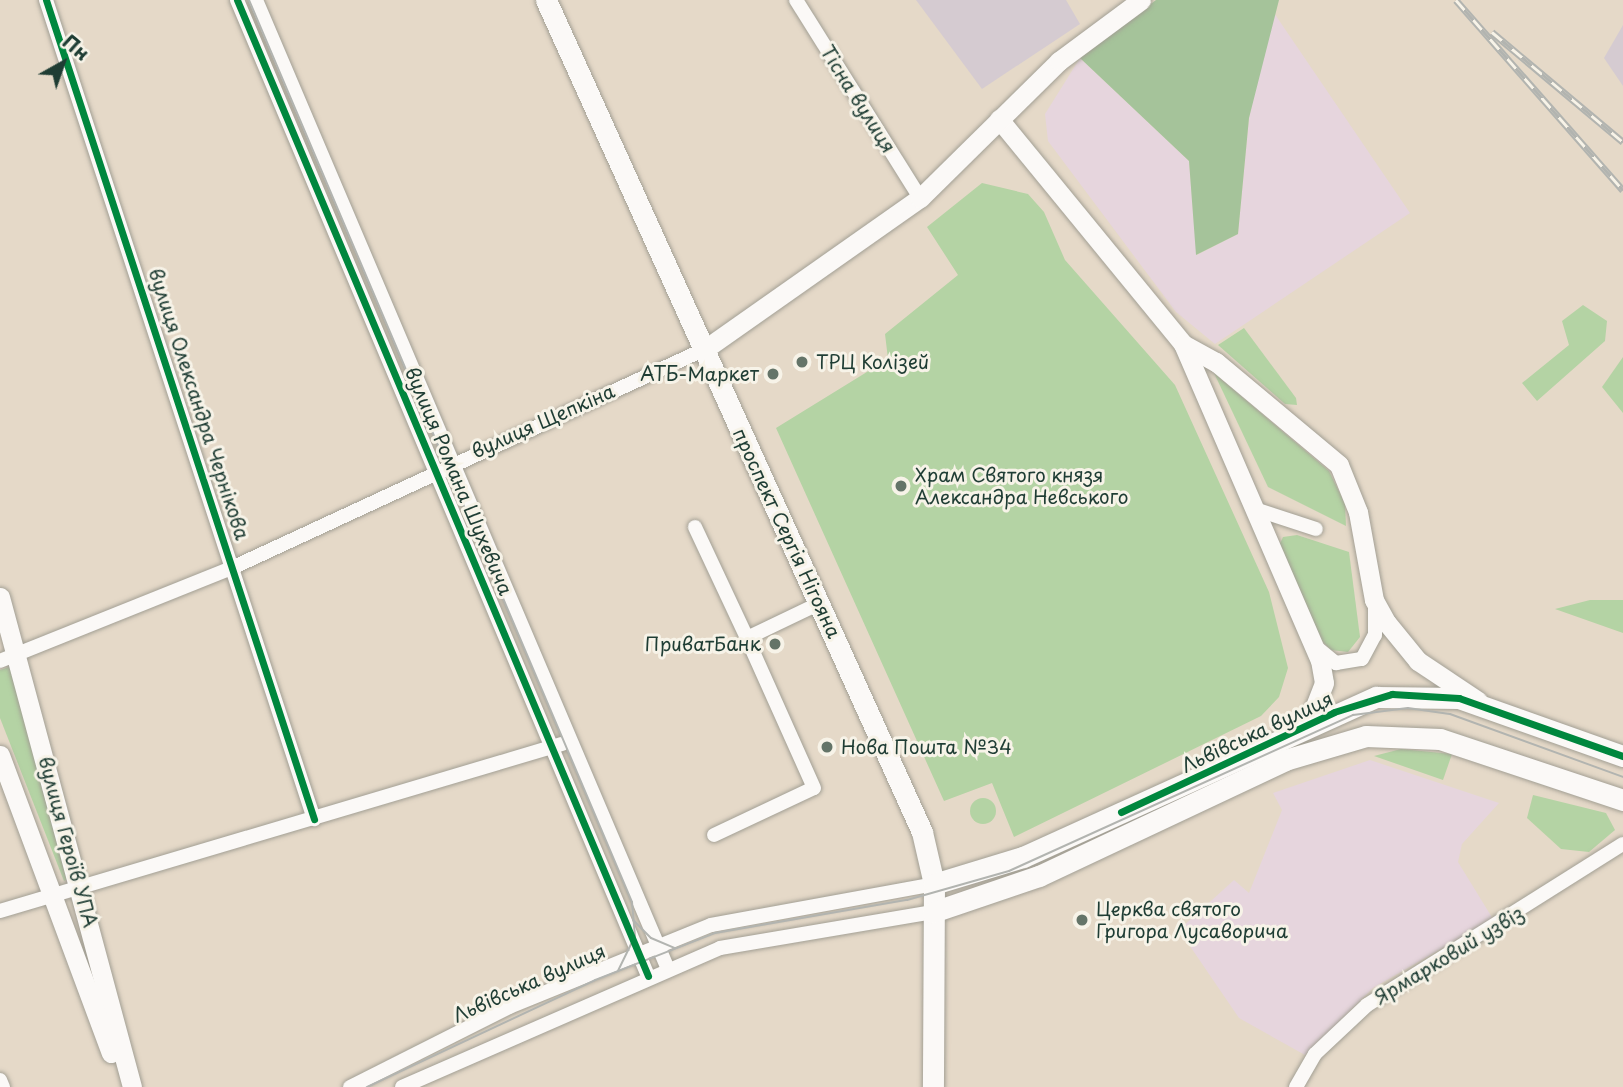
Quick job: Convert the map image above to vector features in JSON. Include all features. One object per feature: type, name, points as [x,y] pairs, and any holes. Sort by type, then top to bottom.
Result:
[{"type":"main road","name":"проспект Сергія Нігояна","points":[[546,0],[922,832],[934,884],[933,1087]]},
{"type":"main road","name":"Львівська вулиця","points":[[934,884],[1023,857],[1308,724],[1392,694],[1460,698],[1623,756]]},
{"type":"main road","name":"Львівська вулиця","points":[[933,912],[1039,877],[1285,760],[1366,736],[1440,738],[1623,800]]},
{"type":"main road","points":[[1276,740],[1285,760]]},
{"type":"street","name":"вулиця Олександра Чернікова","points":[[47,0],[236,566],[314,820]]},
{"type":"street","name":"вулиця Романа Шухевича","points":[[237,0],[649,976]]},
{"type":"street","name":"вулиця Романа Шухевича","points":[[256,0],[668,969]]},
{"type":"street","name":"Тісна вулиця","points":[[796,0],[920,198]]},
{"type":"street","name":"вулиця Щепкіна","points":[[9,658],[236,566],[454,461],[705,349],[920,198],[1059,61],[1141,0]]},
{"type":"street","points":[[999,119],[1183,344],[1314,647],[1324,682],[1308,724]]},
{"type":"street","points":[[1183,344],[1216,362],[1339,465],[1358,512],[1374,600],[1375,635],[1362,659],[1336,663],[1314,647]]},
{"type":"street","points":[[1255,509],[1316,529]]},
{"type":"street","points":[[695,527],[814,788],[714,835]]},
{"type":"street","name":"вулиця Героїв УПА","points":[[0,597],[9,658],[80,887],[132,1087]]},
{"type":"street","points":[[1374,600],[1418,661],[1493,709]]},
{"type":"street","points":[[747,638],[820,603]]},
{"type":"street","points":[[0,911],[314,820],[571,741]]},
{"type":"street","name":"вулиця Героїв УПА","points":[[0,755],[56,894],[123,1087]]},
{"type":"street","name":"Ярмарковий узвіз","points":[[1296,1087],[1315,1054],[1386,991],[1623,844]]},
{"type":"street","name":"Львівська вулиця","points":[[350,1087],[638,952],[728,920],[934,884]]},
{"type":"street","name":"Львівська вулиця","points":[[402,1087],[668,969],[769,937],[933,912]]},
{"type":"street","points":[[0,1080],[2,1087]]},
{"type":"shaded area","points":[[916,0],[1066,0],[1080,24],[982,89]]},
{"type":"shaded area","points":[[1272,10],[1410,213],[1215,344],[1176,312],[1048,141],[1045,114],[1080,58],[1189,161],[1197,255],[1238,234],[1249,118]]},
{"type":"shaded area","points":[[1623,25],[1623,86],[1604,58]]},
{"type":"shaded area","points":[[1370,760],[1499,803],[1462,844],[1458,862],[1493,919],[1373,988],[1305,1055],[1239,1018],[1179,930],[1234,880],[1249,893],[1282,810],[1273,793]]},
{"type":"green space","points":[[1156,0],[1279,0],[1249,118],[1238,234],[1196,255],[1189,161],[1080,58]]},
{"type":"green space","points":[[982,183],[1028,194],[1044,212],[1065,260],[1175,385],[1269,592],[1288,668],[1279,697],[1261,716],[1014,837],[992,783],[944,801],[776,428],[888,359],[885,334],[958,275],[927,227]]},
{"type":"green space","points":[[1583,305],[1607,321],[1605,341],[1537,401],[1522,383],[1569,345],[1562,321]]},
{"type":"green space","points":[[1244,328],[1296,398],[1297,405],[1285,404],[1218,345]]},
{"type":"green space","points":[[1623,357],[1623,413],[1602,387]]},
{"type":"green space","points":[[1214,373],[1329,471],[1345,504],[1346,526],[1268,487]]},
{"type":"green space","points":[[1297,535],[1349,552],[1360,637],[1348,652],[1331,650],[1319,638],[1279,546],[1283,537]]},
{"type":"green space","points":[[1590,600],[1623,600],[1623,633],[1555,609]]},
{"type":"green space","points":[[12,666],[70,878],[64,881],[0,718],[0,670]]},
{"type":"green space","points":[[1401,749],[1452,754],[1443,780],[1374,756]]},
{"type":"green space","points":[[1533,795],[1606,813],[1615,830],[1589,852],[1561,849],[1527,818]]},
{"type":"green space","points":[[983,798],[992,802],[996,811],[992,820],[983,824],[974,820],[970,811],[974,802]]},
{"type":"tram line","points":[[249,0],[632,902],[635,936],[618,971]]},
{"type":"tram line","points":[[367,1087],[595,980],[715,933],[907,900],[1009,871],[1353,715],[1408,708],[1450,714],[1623,777]]},
{"type":"tram line","points":[[633,920],[651,938],[675,948]]},
{"type":"railway","points":[[1456,0],[1623,190]]},
{"type":"railway","points":[[1492,32],[1623,142]]},
{"type":"cycle path","points":[[46,0],[314,819]]},
{"type":"cycle path","points":[[237,0],[648,976]]},
{"type":"cycle path","points":[[1121,812],[1334,712],[1392,694],[1459,698],[1623,756]]},
{"type":"place","name":"ТРЦ Колізей","points":[[802,362]]},
{"type":"place","name":"АТБ-Маркет","points":[[773,374]]},
{"type":"place","name":"Храм Святого князя Александра Невського","points":[[901,486]]},
{"type":"place","name":"ПриватБанк","points":[[775,644]]},
{"type":"place","name":"Нова Пошта №34","points":[[827,747]]},
{"type":"place","name":"Церква святого Григора Лусаворича","points":[[1082,920]]}]
